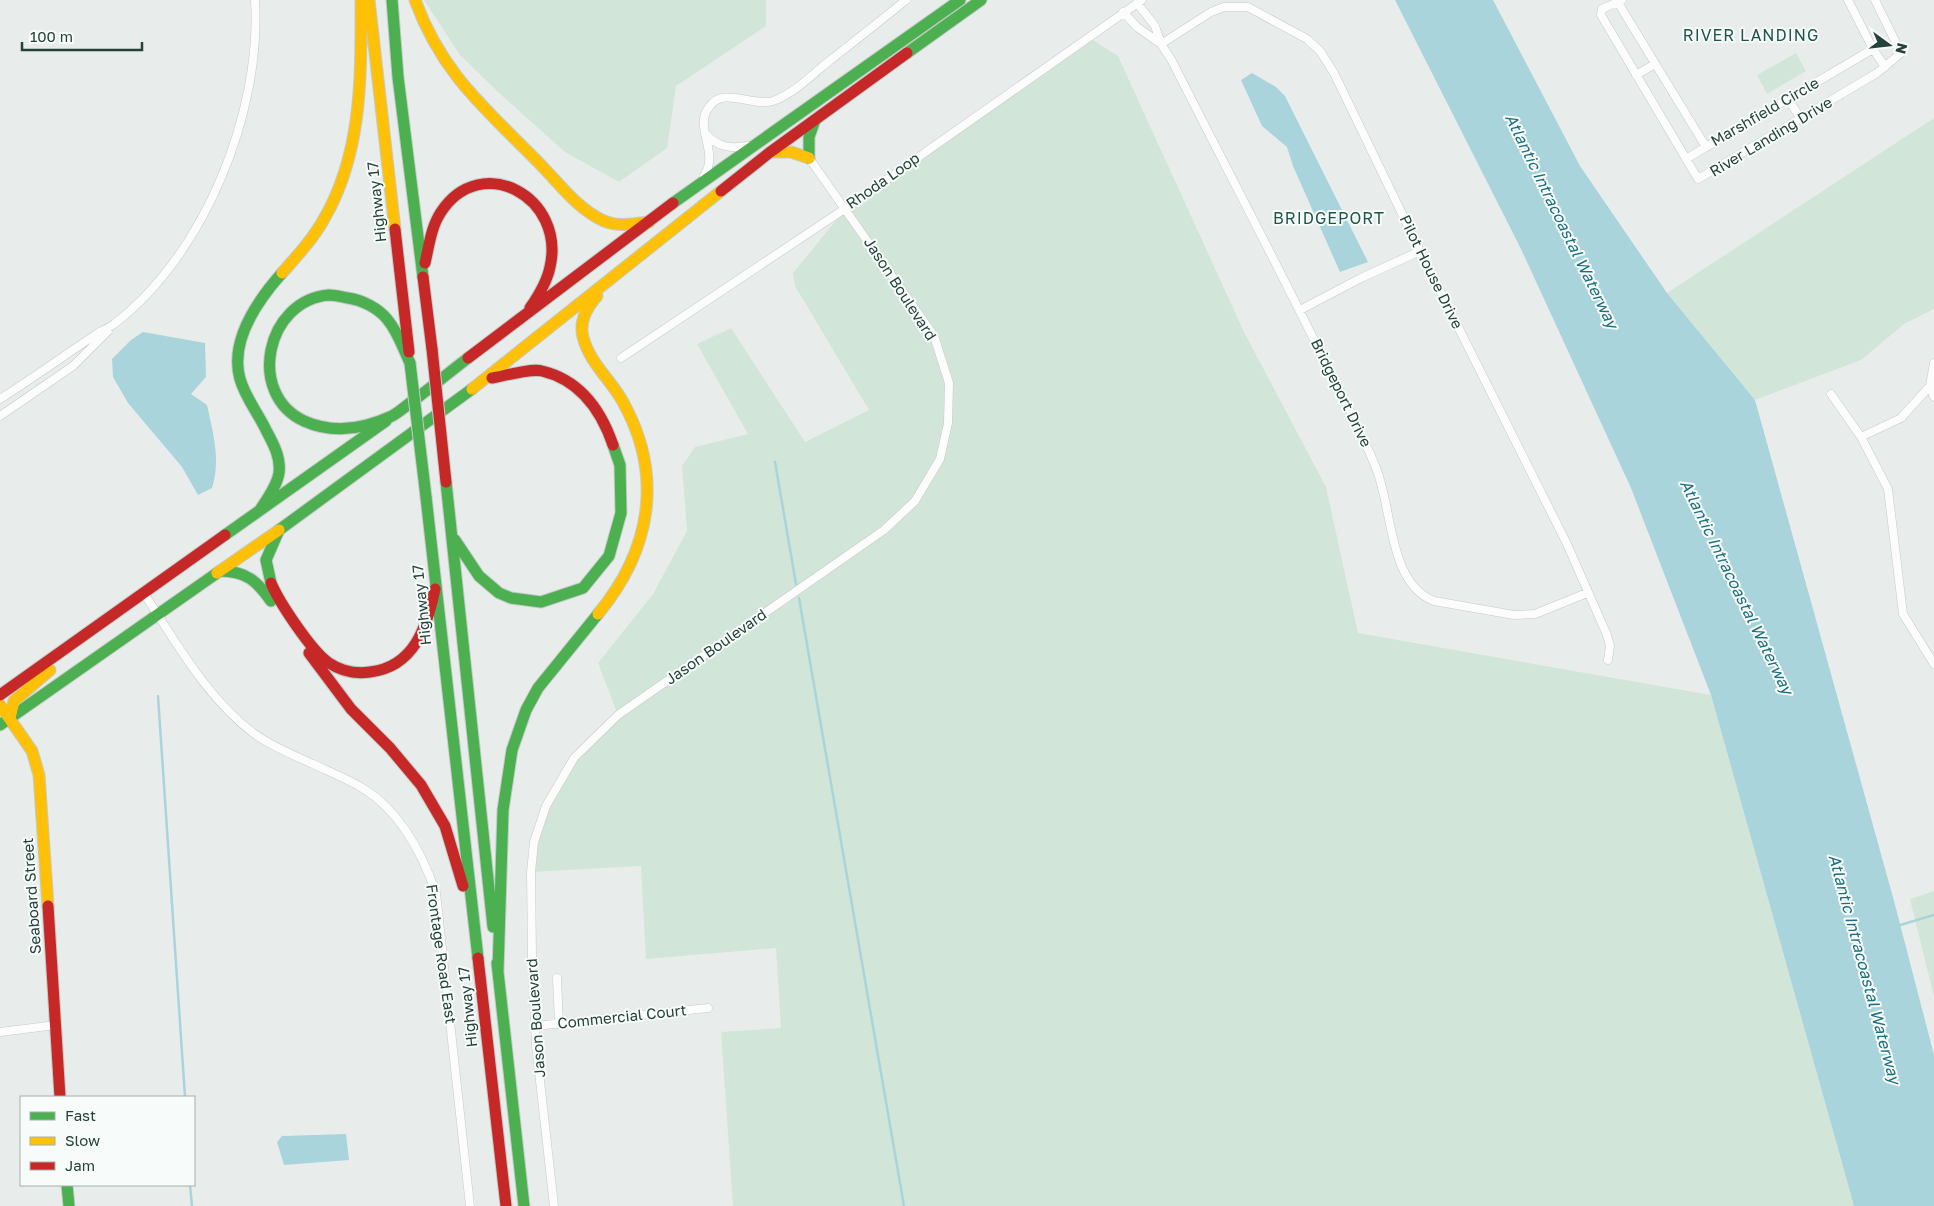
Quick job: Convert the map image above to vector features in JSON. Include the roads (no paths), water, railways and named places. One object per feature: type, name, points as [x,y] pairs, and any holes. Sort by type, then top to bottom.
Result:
[{"type":"main road","points":[[260,510],[274,488],[279,473],[279,461],[272,442],[250,404],[240,378],[238,360],[246,324],[254,310],[297,259],[325,218],[345,174],[359,117],[361,0]]},
{"type":"main road","name":"Highway 17","points":[[369,0],[506,1206]]},
{"type":"main road","points":[[392,0],[398,77],[423,271],[453,537],[524,1206]]},
{"type":"main road","points":[[415,0],[420,16],[438,52],[464,90],[573,197],[598,218],[618,225],[650,222]]},
{"type":"main road","points":[[0,695],[394,415],[699,183],[960,0]]},
{"type":"main road","points":[[0,725],[279,530],[480,383],[769,153],[981,0]]},
{"type":"main road","points":[[810,158],[809,137],[815,120]]},
{"type":"main road","points":[[769,153],[786,150],[799,152],[810,158]]},
{"type":"main road","points":[[423,271],[434,227],[441,213],[462,191],[478,186],[499,183],[517,188],[532,198],[543,212],[550,229],[552,246],[546,281],[524,317]]},
{"type":"main road","points":[[498,971],[501,811],[513,744],[527,709],[554,665],[618,587],[631,566],[640,543],[645,518],[647,472],[639,435],[616,389],[602,373],[586,346],[582,326],[588,307],[610,281]]},
{"type":"main road","points":[[394,415],[360,429],[330,430],[305,422],[289,413],[271,387],[268,371],[268,354],[279,327],[289,314],[312,299],[336,295],[362,302],[386,319],[410,363]]},
{"type":"main road","points":[[453,537],[469,565],[491,589],[511,599],[532,602],[554,601],[583,589],[604,564],[618,531],[623,492],[617,451],[609,427],[598,407],[583,391],[566,379],[550,372],[525,368],[504,373],[480,383]]},
{"type":"main road","points":[[279,530],[266,563],[270,585],[325,660],[338,668],[352,673],[369,673],[383,670],[405,660],[424,632],[430,616],[435,589]]},
{"type":"main road","points":[[220,571],[238,570],[249,575],[258,583],[350,709],[390,748],[421,785],[445,826],[473,917]]},
{"type":"main road","points":[[10,718],[14,701],[64,659],[92,630]]},
{"type":"main road","name":"Seaboard Street","points":[[0,704],[32,751],[41,783],[43,862],[60,1096]]},
{"type":"main road","points":[[67,1186],[69,1206]]},
{"type":"street","points":[[0,416],[73,366],[162,278],[181,251],[220,180],[244,110],[253,51],[255,0]]},
{"type":"street","points":[[699,183],[710,163],[710,150],[705,133],[704,114],[717,99],[727,97],[750,102],[774,100],[806,80],[906,0]]},
{"type":"street","points":[[1848,0],[1873,49],[1885,67]]},
{"type":"street","name":"River Landing Drive","points":[[1619,1],[1602,8],[1600,15],[1698,179],[1801,119],[1885,67],[1902,53],[1875,0]]},
{"type":"street","name":"Rhoda Loop","points":[[621,358],[846,208],[1140,1]]},
{"type":"street","name":"Bridgeport Drive","points":[[1140,1],[1155,26],[1161,44],[1172,61],[1300,310],[1369,450],[1382,482],[1400,565],[1414,589],[1423,597],[1434,601],[1514,615],[1535,614],[1587,593]]},
{"type":"street","name":"Marshfield Circle","points":[[1619,1],[1706,147],[1873,49]]},
{"type":"street","name":"Pilot House Drive","points":[[1161,44],[1212,12],[1236,5],[1248,7],[1263,14],[1307,39],[1320,50],[1334,73],[1420,251],[1567,544],[1607,635],[1610,646],[1608,660]]},
{"type":"street","name":"Bridgeport Drive","points":[[1123,12],[1137,27],[1161,44]]},
{"type":"street","points":[[1636,75],[1655,64]]},
{"type":"street","points":[[1788,99],[1801,119]]},
{"type":"street","points":[[705,133],[720,146],[730,148],[754,144]]},
{"type":"street","points":[[1686,159],[1706,147]]},
{"type":"street","name":"Jason Boulevard","points":[[554,1206],[536,1026],[532,948],[531,872],[534,842],[546,806],[574,758],[618,715],[884,530],[915,500],[940,459],[948,423],[949,383],[934,336],[810,158]]},
{"type":"street","points":[[1300,310],[1361,278],[1420,251]]},
{"type":"street","points":[[0,399],[114,325]]},
{"type":"street","points":[[1934,363],[1930,386],[1934,396]]},
{"type":"street","points":[[1861,437],[1901,418],[1930,386]]},
{"type":"street","points":[[1831,394],[1861,437],[1888,489],[1902,614],[1934,664]]},
{"type":"street","name":"Frontage Road East","points":[[143,592],[187,660],[232,715],[256,735],[277,748],[363,788],[376,797],[402,826],[424,859],[436,893],[470,1206]]},
{"type":"street","points":[[557,978],[559,1024]]},
{"type":"street","name":"Commercial Court","points":[[536,1026],[708,1008]]},
{"type":"street","points":[[0,1032],[56,1025]]},
{"type":"water","name":"Atlantic Intracoastal Waterway","points":[[1395,0],[1493,0],[1580,166],[1667,293],[1755,400],[1894,901],[1934,1055],[1934,1206],[1854,1206],[1711,695],[1631,488],[1521,249]]},
{"type":"water","points":[[1252,73],[1276,87],[1285,96],[1368,262],[1340,272],[1293,166],[1287,147],[1262,126],[1241,80]]},
{"type":"water","points":[[143,332],[205,343],[206,377],[191,394],[207,405],[215,446],[216,467],[212,488],[198,495],[182,467],[128,403],[113,377],[112,359],[131,340]]},
{"type":"water","points":[[346,1134],[349,1160],[284,1165],[277,1142],[282,1136]]},
{"type":"waterway","points":[[775,462],[796,584]]},
{"type":"waterway","points":[[799,598],[904,1206]]},
{"type":"waterway","points":[[158,696],[185,1096]]},
{"type":"waterway","points":[[1897,926],[1934,915]]},
{"type":"waterway","points":[[190,1186],[192,1206]]},
{"type":"district","name":"RIVER LANDING","points":[[1751,35]]},
{"type":"district","name":"BRIDGEPORT","points":[[1329,218]]}]
